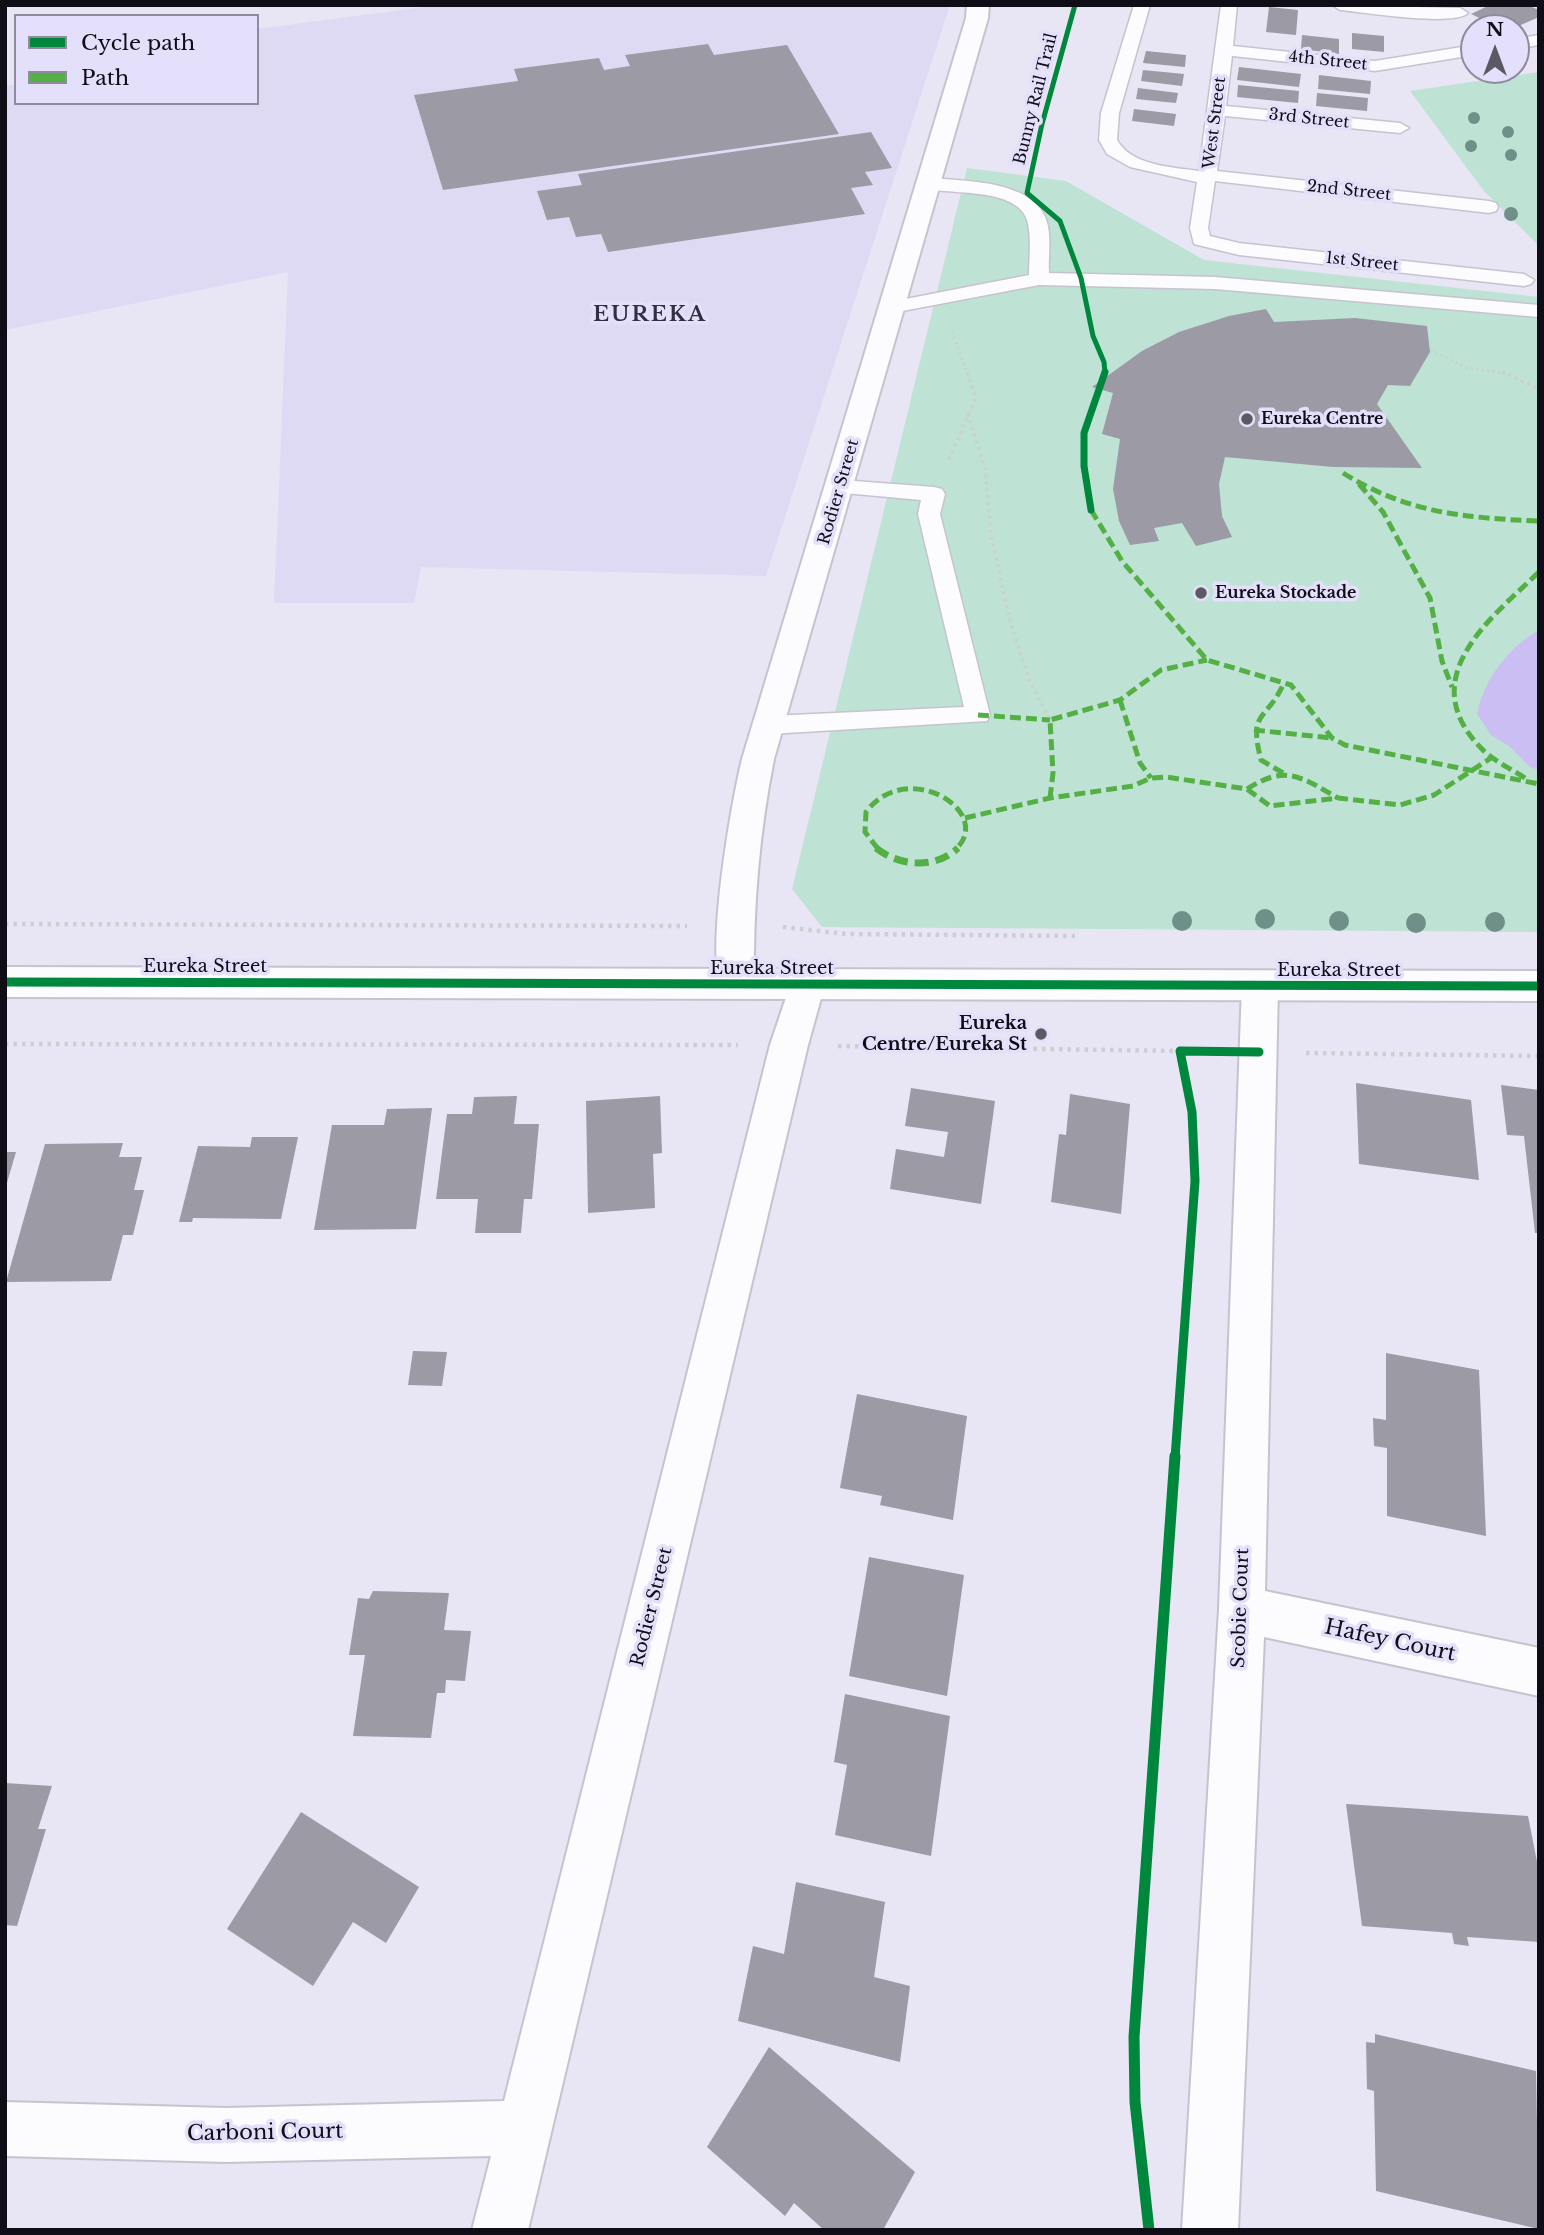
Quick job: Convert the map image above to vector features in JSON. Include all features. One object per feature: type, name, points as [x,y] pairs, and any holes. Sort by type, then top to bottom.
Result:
[{"type":"street","name":"Rodier Street","points":[[736,984],[736,923],[744,826],[758,759],[841,487],[977,18],[978,5]]},
{"type":"street","name":"Eureka Street","points":[[5,982],[1539,986]]},
{"type":"street","name":"Rodier Street","points":[[500,2230],[789,1045],[807,984]]},
{"type":"street","name":"Scobie Court","points":[[1210,2230],[1242,1609],[1260,986]]},
{"type":"street","name":"Hafey Court","points":[[1242,1609],[1539,1672]]},
{"type":"street","name":"Carboni Court","points":[[5,2129],[226,2135],[525,2128]]},
{"type":"lane","name":"2nd Street","points":[[1142,5],[1110,113],[1108,141],[1118,153],[1134,162],[1208,176],[1489,207]]},
{"type":"lane","name":"West Street","points":[[1201,240],[1199,228],[1217,110],[1229,5]]},
{"type":"lane","points":[[1340,5],[1413,13],[1460,13]]},
{"type":"lane","name":"4th Street","points":[[1223,50],[1375,66],[1460,52]]},
{"type":"lane","name":"3rd Street","points":[[1217,110],[1400,128]]},
{"type":"lane","points":[[929,184],[1007,194],[1028,206],[1035,215],[1037,226],[1039,279]]},
{"type":"lane","name":"1st Street","points":[[1201,240],[1240,249],[1524,280]]},
{"type":"lane","points":[[892,307],[1039,279],[1215,283],[1531,310]]},
{"type":"lane","points":[[770,725],[978,715],[929,514],[934,494],[841,487]]},
{"type":"path","points":[[934,494],[976,397],[951,333],[963,330]]},
{"type":"path","points":[[1431,350],[1466,368],[1501,371],[1539,390]]},
{"type":"path","points":[[968,414],[986,475],[988,516],[1006,604],[1028,676],[1042,709],[1050,719]]},
{"type":"path","points":[[5,924],[678,927],[736,923],[846,934],[1079,936]]},
{"type":"path","points":[[5,1044],[789,1045],[1181,1056],[1259,1052],[1539,1056]]},
{"type":"shaded area","points":[[439,5],[950,5],[766,576],[421,567],[414,603],[274,603],[288,272],[5,330],[5,86],[14,84],[14,105],[259,105],[259,29]]},
{"type":"shaded area","points":[[1539,630],[1539,770],[1530,767],[1509,746],[1491,735],[1477,714],[1485,689],[1499,666],[1517,646]]},
{"type":"green space","points":[[1539,72],[1539,246],[1484,191],[1410,91],[1460,84],[1530,84],[1530,73]]},
{"type":"green space","name":"Eureka Stockade","points":[[967,168],[1066,181],[1204,260],[1539,297],[1539,932],[822,927],[792,889]]},
{"type":"building","points":[[1490,5],[1527,5],[1539,10],[1539,17],[1530,21],[1530,14],[1471,14]]},
{"type":"building","points":[[1269,7],[1298,10],[1296,35],[1266,32]]},
{"type":"building","points":[[1352,33],[1384,36],[1384,52],[1352,49]]},
{"type":"building","points":[[1302,35],[1339,39],[1339,54],[1301,49]]},
{"type":"building","points":[[708,44],[714,55],[787,45],[839,134],[443,190],[414,95],[518,81],[514,69],[599,58],[604,70],[630,66],[625,55]]},
{"type":"building","points":[[1146,51],[1186,55],[1185,67],[1143,63]]},
{"type":"building","points":[[1239,67],[1301,74],[1299,87],[1237,80]]},
{"type":"building","points":[[1143,70],[1184,74],[1182,86],[1141,81]]},
{"type":"building","points":[[1319,75],[1371,81],[1370,94],[1318,89]]},
{"type":"building","points":[[1238,85],[1299,91],[1298,103],[1237,97]]},
{"type":"building","points":[[1138,88],[1178,93],[1176,103],[1136,99]]},
{"type":"building","points":[[1317,93],[1368,98],[1367,111],[1316,106]]},
{"type":"building","points":[[1134,109],[1176,114],[1174,126],[1132,121]]},
{"type":"building","points":[[871,132],[892,168],[865,172],[873,185],[851,188],[865,214],[608,252],[601,234],[576,237],[569,217],[547,220],[537,191],[582,185],[578,174]]},
{"type":"building","name":"Eureka Centre","points":[[1266,309],[1274,322],[1355,318],[1427,326],[1430,352],[1410,386],[1388,385],[1377,404],[1422,468],[1333,467],[1225,457],[1219,484],[1222,516],[1232,537],[1196,546],[1182,523],[1154,528],[1159,541],[1130,545],[1119,521],[1113,489],[1120,439],[1102,434],[1113,393],[1092,387],[1142,351],[1179,332],[1229,316]]},
{"type":"building","points":[[1356,1083],[1471,1100],[1479,1180],[1359,1164]]},
{"type":"building","points":[[1501,1085],[1539,1090],[1539,1233],[1535,1233],[1524,1136],[1507,1135]]},
{"type":"building","points":[[911,1088],[995,1101],[981,1204],[890,1189],[896,1149],[944,1157],[948,1132],[905,1126]]},
{"type":"building","points":[[1070,1094],[1130,1104],[1121,1214],[1051,1202],[1059,1134],[1066,1135]]},
{"type":"building","points":[[517,1096],[514,1124],[539,1124],[532,1199],[524,1199],[521,1233],[475,1233],[478,1199],[436,1199],[447,1114],[472,1114],[474,1097]]},
{"type":"building","points":[[660,1096],[662,1153],[653,1154],[655,1208],[588,1213],[586,1101]]},
{"type":"building","points":[[432,1108],[416,1229],[314,1230],[332,1125],[384,1125],[387,1109]]},
{"type":"building","points":[[252,1137],[298,1137],[281,1219],[193,1218],[192,1222],[179,1222],[198,1146],[250,1147]]},
{"type":"building","points":[[123,1143],[119,1157],[142,1157],[134,1190],[144,1190],[133,1235],[123,1235],[111,1281],[6,1282],[45,1144]]},
{"type":"building","points":[[5,1152],[16,1152],[6,1186],[5,1186]]},
{"type":"building","points":[[413,1351],[447,1352],[442,1386],[408,1385]]},
{"type":"building","points":[[1386,1353],[1479,1370],[1486,1536],[1387,1516],[1387,1448],[1374,1446],[1373,1418],[1386,1420]]},
{"type":"building","points":[[857,1394],[967,1416],[953,1520],[880,1505],[882,1496],[840,1488]]},
{"type":"building","points":[[869,1557],[964,1575],[947,1696],[849,1676]]},
{"type":"building","points":[[373,1591],[449,1593],[444,1630],[471,1631],[465,1681],[446,1680],[445,1693],[437,1693],[431,1738],[353,1736],[365,1655],[349,1655],[358,1598],[369,1599]]},
{"type":"building","points":[[845,1694],[950,1716],[931,1856],[835,1835],[847,1765],[834,1762]]},
{"type":"building","points":[[5,1783],[52,1786],[38,1829],[46,1829],[17,1926],[5,1925]]},
{"type":"building","points":[[1346,1804],[1528,1816],[1539,1872],[1539,1942],[1467,1937],[1469,1946],[1454,1944],[1452,1933],[1362,1926]]},
{"type":"building","points":[[301,1812],[419,1887],[386,1943],[353,1922],[313,1986],[227,1929]]},
{"type":"building","points":[[796,1882],[885,1902],[874,1977],[910,1986],[900,2062],[738,2021],[753,1946],[784,1954]]},
{"type":"building","points":[[1375,2034],[1536,2071],[1539,2229],[1376,2191],[1374,2091],[1367,2089],[1366,2042],[1375,2043]]},
{"type":"building","points":[[769,2047],[915,2172],[883,2230],[824,2230],[794,2203],[785,2216],[707,2147]]},
{"type":"marked path","points":[[1343,473],[1367,488],[1413,507],[1462,516],[1539,521]]},
{"type":"marked path","points":[[1359,484],[1383,512],[1430,598],[1442,661],[1452,687]]},
{"type":"marked path","points":[[1091,510],[1122,561],[1207,660],[1291,685],[1332,738],[1345,745],[1539,784]]},
{"type":"marked path","points":[[1525,778],[1493,759],[1471,737],[1458,709],[1455,679],[1458,664],[1473,639],[1490,618],[1539,572]]},
{"type":"marked path","points":[[1050,798],[1053,773],[1050,720],[1120,700],[1161,670],[1207,660]]},
{"type":"marked path","points":[[1283,773],[1261,760],[1255,729],[1260,716],[1272,705],[1284,683]]},
{"type":"marked path","points":[[1120,700],[1140,763],[1151,778]]},
{"type":"marked path","points":[[978,715],[1050,720]]},
{"type":"marked path","points":[[1254,730],[1332,738]]},
{"type":"marked path","points":[[965,818],[1050,798],[1133,786],[1151,778],[1166,777],[1247,789],[1270,806],[1338,798],[1400,805],[1434,795],[1491,758]]},
{"type":"marked path","points":[[1247,789],[1261,780],[1283,774],[1303,778],[1338,798]]},
{"type":"marked path","points":[[911,787],[937,793],[954,804],[964,817],[966,831],[961,845],[950,856],[932,862],[899,861],[880,850],[865,832],[866,812],[872,804],[890,793],[911,787]]},
{"type":"cycle path","name":"Bunny Rail Trail","points":[[1075,5],[1042,124],[1027,193],[1060,221],[1081,278],[1093,336],[1104,362],[1105,373],[1084,433],[1084,466],[1091,510]]},
{"type":"cycle path","points":[[5,982],[1539,986]]},
{"type":"cycle path","points":[[1149,2230],[1135,2102],[1134,2037],[1195,1181],[1192,1112],[1180,1051],[1259,1052]]},
{"type":"place","name":"Eureka Centre","points":[[1247,419]]},
{"type":"place","name":"Eureka Stockade","points":[[1201,593]]},
{"type":"place","name":"Eureka Centre/Eureka St","points":[[1041,1034]]},
{"type":"district","name":"EUREKA","points":[[650,315]]}]
